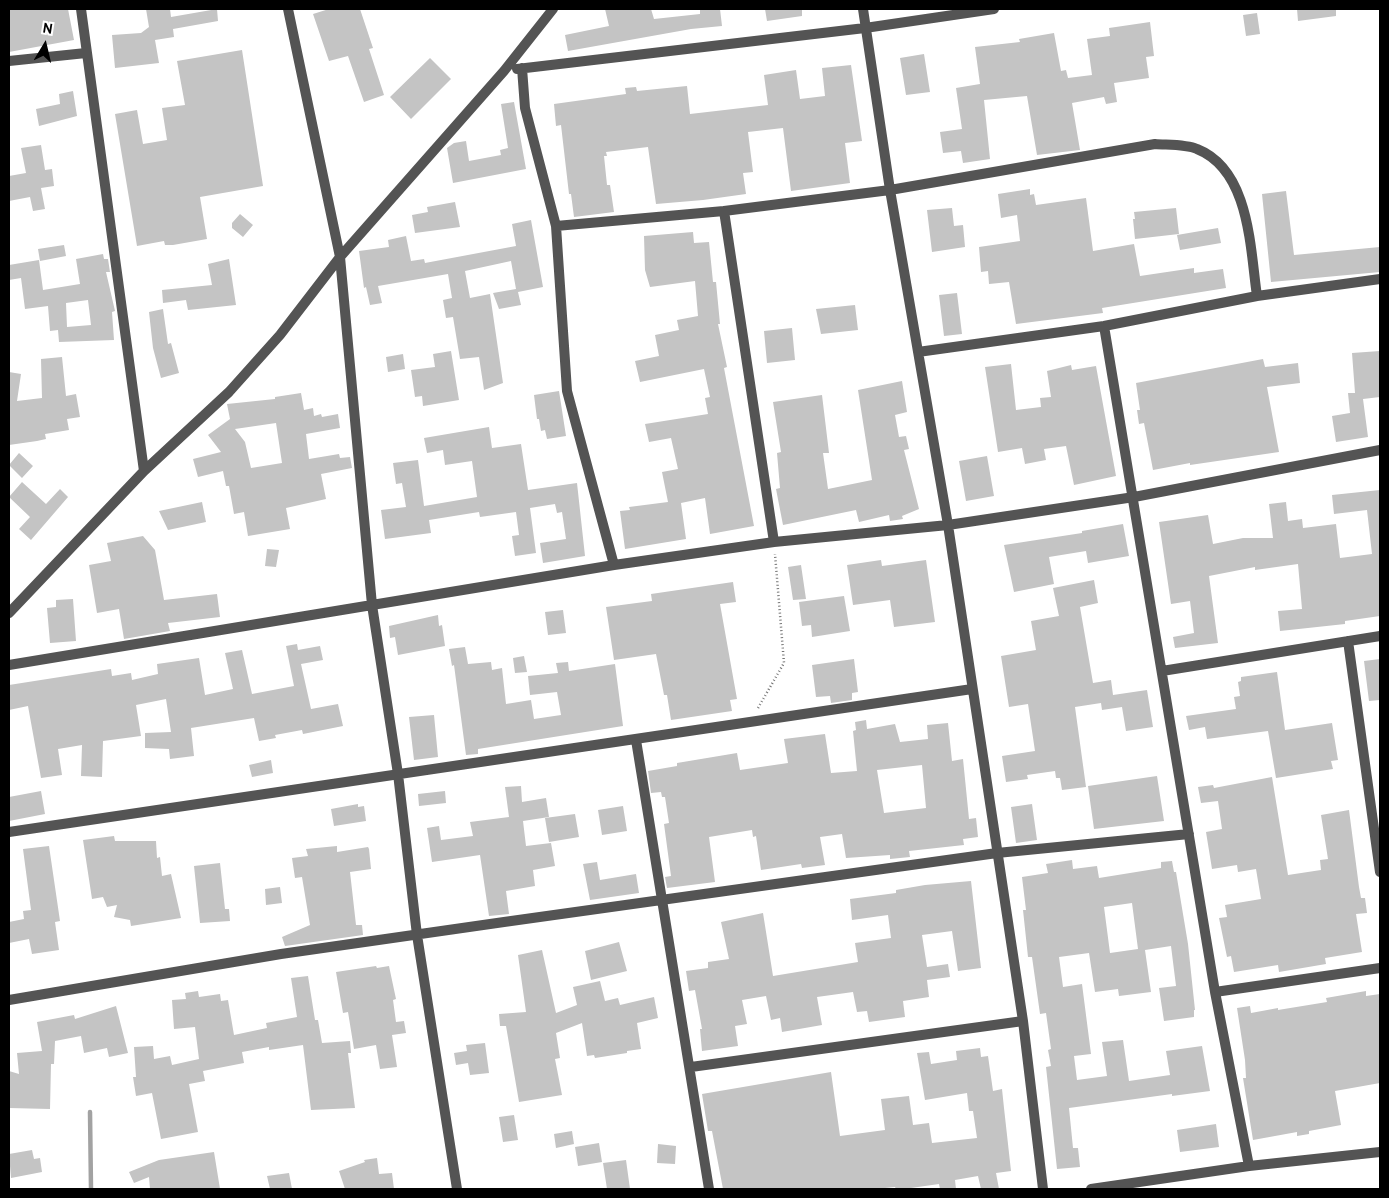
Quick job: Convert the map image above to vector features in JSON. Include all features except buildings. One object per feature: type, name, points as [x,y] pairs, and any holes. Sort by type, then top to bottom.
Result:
[{"type":"street","points":[[81,9],[144,471]]},
{"type":"street","points":[[288,9],[340,257],[372,605],[398,774],[417,936],[457,1189]]},
{"type":"street","points":[[9,613],[144,471],[229,392],[280,334],[340,257],[504,71],[553,9]]},
{"type":"street","points":[[863,9],[890,190],[948,525],[1023,1021],[1043,1189]]},
{"type":"street","points":[[504,71],[865,28],[994,9]]},
{"type":"street","points":[[9,61],[86,53]]},
{"type":"street","points":[[522,68],[525,108],[556,226],[567,391],[614,565]]},
{"type":"street","points":[[556,226],[724,211],[890,190],[1155,144],[1197,149],[1227,169],[1242,200],[1257,296]]},
{"type":"street","points":[[724,211],[774,542]]},
{"type":"street","points":[[918,352],[1104,326],[1257,296],[1380,279]]},
{"type":"street","points":[[1104,326],[1215,992],[1249,1166]]},
{"type":"street","points":[[9,665],[614,565],[774,542],[948,525],[1134,497],[1380,450]]},
{"type":"street","points":[[1162,671],[1380,636]]},
{"type":"street","points":[[1348,641],[1380,872]]},
{"type":"street","points":[[9,832],[972,689]]},
{"type":"street","points":[[636,740],[660,901],[691,1068],[709,1189]]},
{"type":"street","points":[[9,1000],[213,964],[997,853],[1189,834]]},
{"type":"street","points":[[1215,992],[1380,968]]},
{"type":"street","points":[[691,1068],[1023,1021]]},
{"type":"street","points":[[1091,1189],[1249,1166],[1380,1152]]},
{"type":"path","points":[[750,722],[784,663],[774,542]]},
{"type":"waterway","points":[[90,1112],[91,1189]]}]
